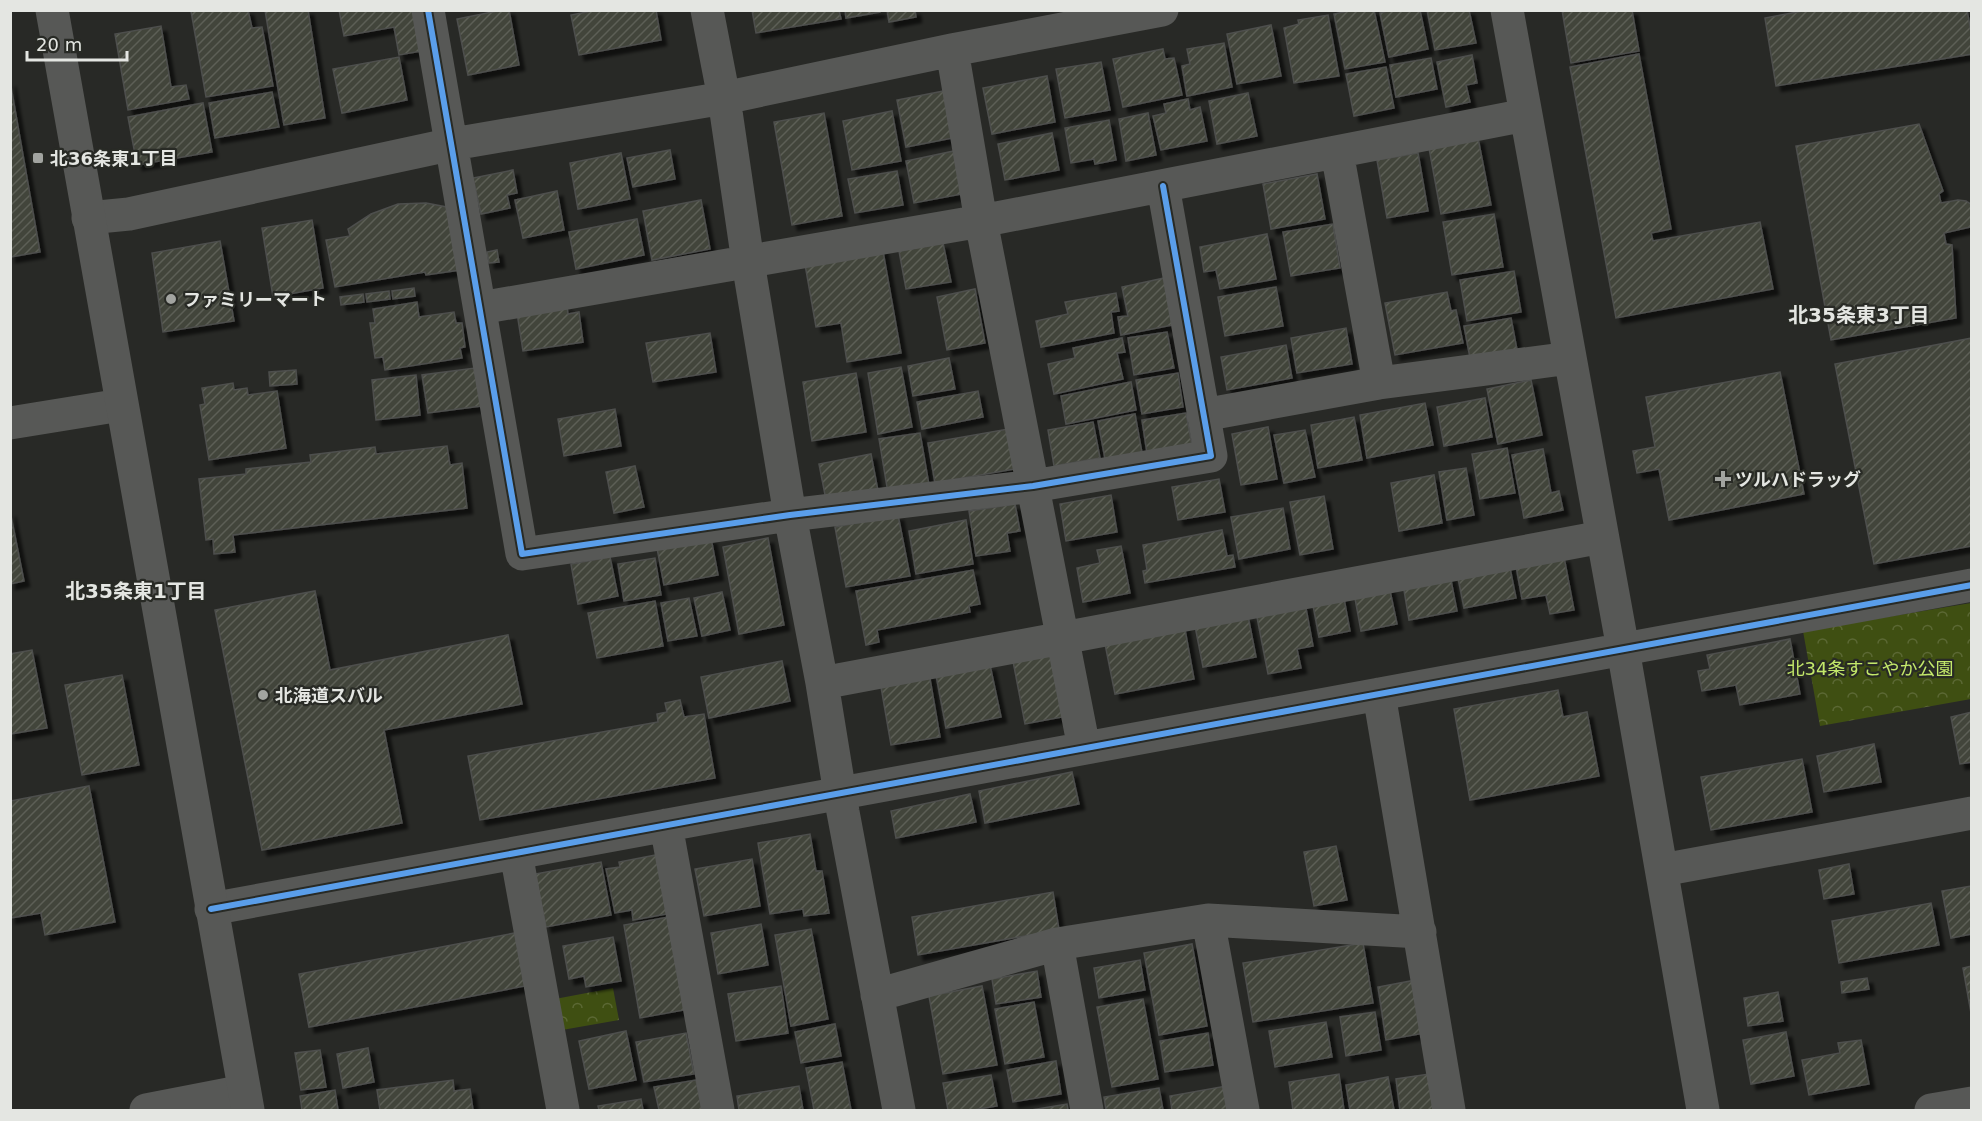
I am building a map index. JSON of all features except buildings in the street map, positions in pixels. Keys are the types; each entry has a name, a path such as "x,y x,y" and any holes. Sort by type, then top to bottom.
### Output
{"street":[{"path":"428,10 453,144 522,554 790,515 1033,486 1211,456 1163,186"},
{"path":"707,10 790,515 899,1110"},
{"path":"88,218 129,214 453,144 723,98 952,50 1162,10"},
{"path":"1507,10 1623,649 1703,1110"},
{"path":"53,11 246,1101 146,1110"},
{"path":"952,50 981,221 1084,748"},
{"path":"480,308 981,221 1526,114"},
{"path":"1337,152 1379,383"},
{"path":"1203,415 1379,383 1570,358"},
{"path":"10,423 121,405"},
{"path":"822,682 1602,537"},
{"path":"211,909 1971,585"},
{"path":"1379,694 1449,1110"},
{"path":"1662,870 1971,813"},
{"path":"666,825 718,1110"},
{"path":"516,853 563,1110"},
{"path":"877,995 1057,944 1208,920 1420,932"},
{"path":"1208,920 1243,1110"},
{"path":"1057,944 1087,1110"},
{"path":"1931,1110 1971,1103"}],"green space":[{"name":"北34条すこやか公園","path":"1971,603 1971,699 1820,726 1803,631"},
{"path":"613,988 619,1020 562,1030 555,999"}],"cycle path":[{"path":"428,10 522,554 790,515 1033,486 1211,456 1163,186"},
{"path":"211,909 1972,585"}],"place":[{"name":"北36条東1丁目","path":"38,158"},
{"name":"ファミリーマート","path":"171,299"},
{"name":"ツルハドラッグ","path":"1723,479"},
{"name":"北海道スバル","path":"263,695"}],"district":[{"name":"北35条東3丁目","path":"1859,315"},
{"name":"北35条東1丁目","path":"136,591"}]}
